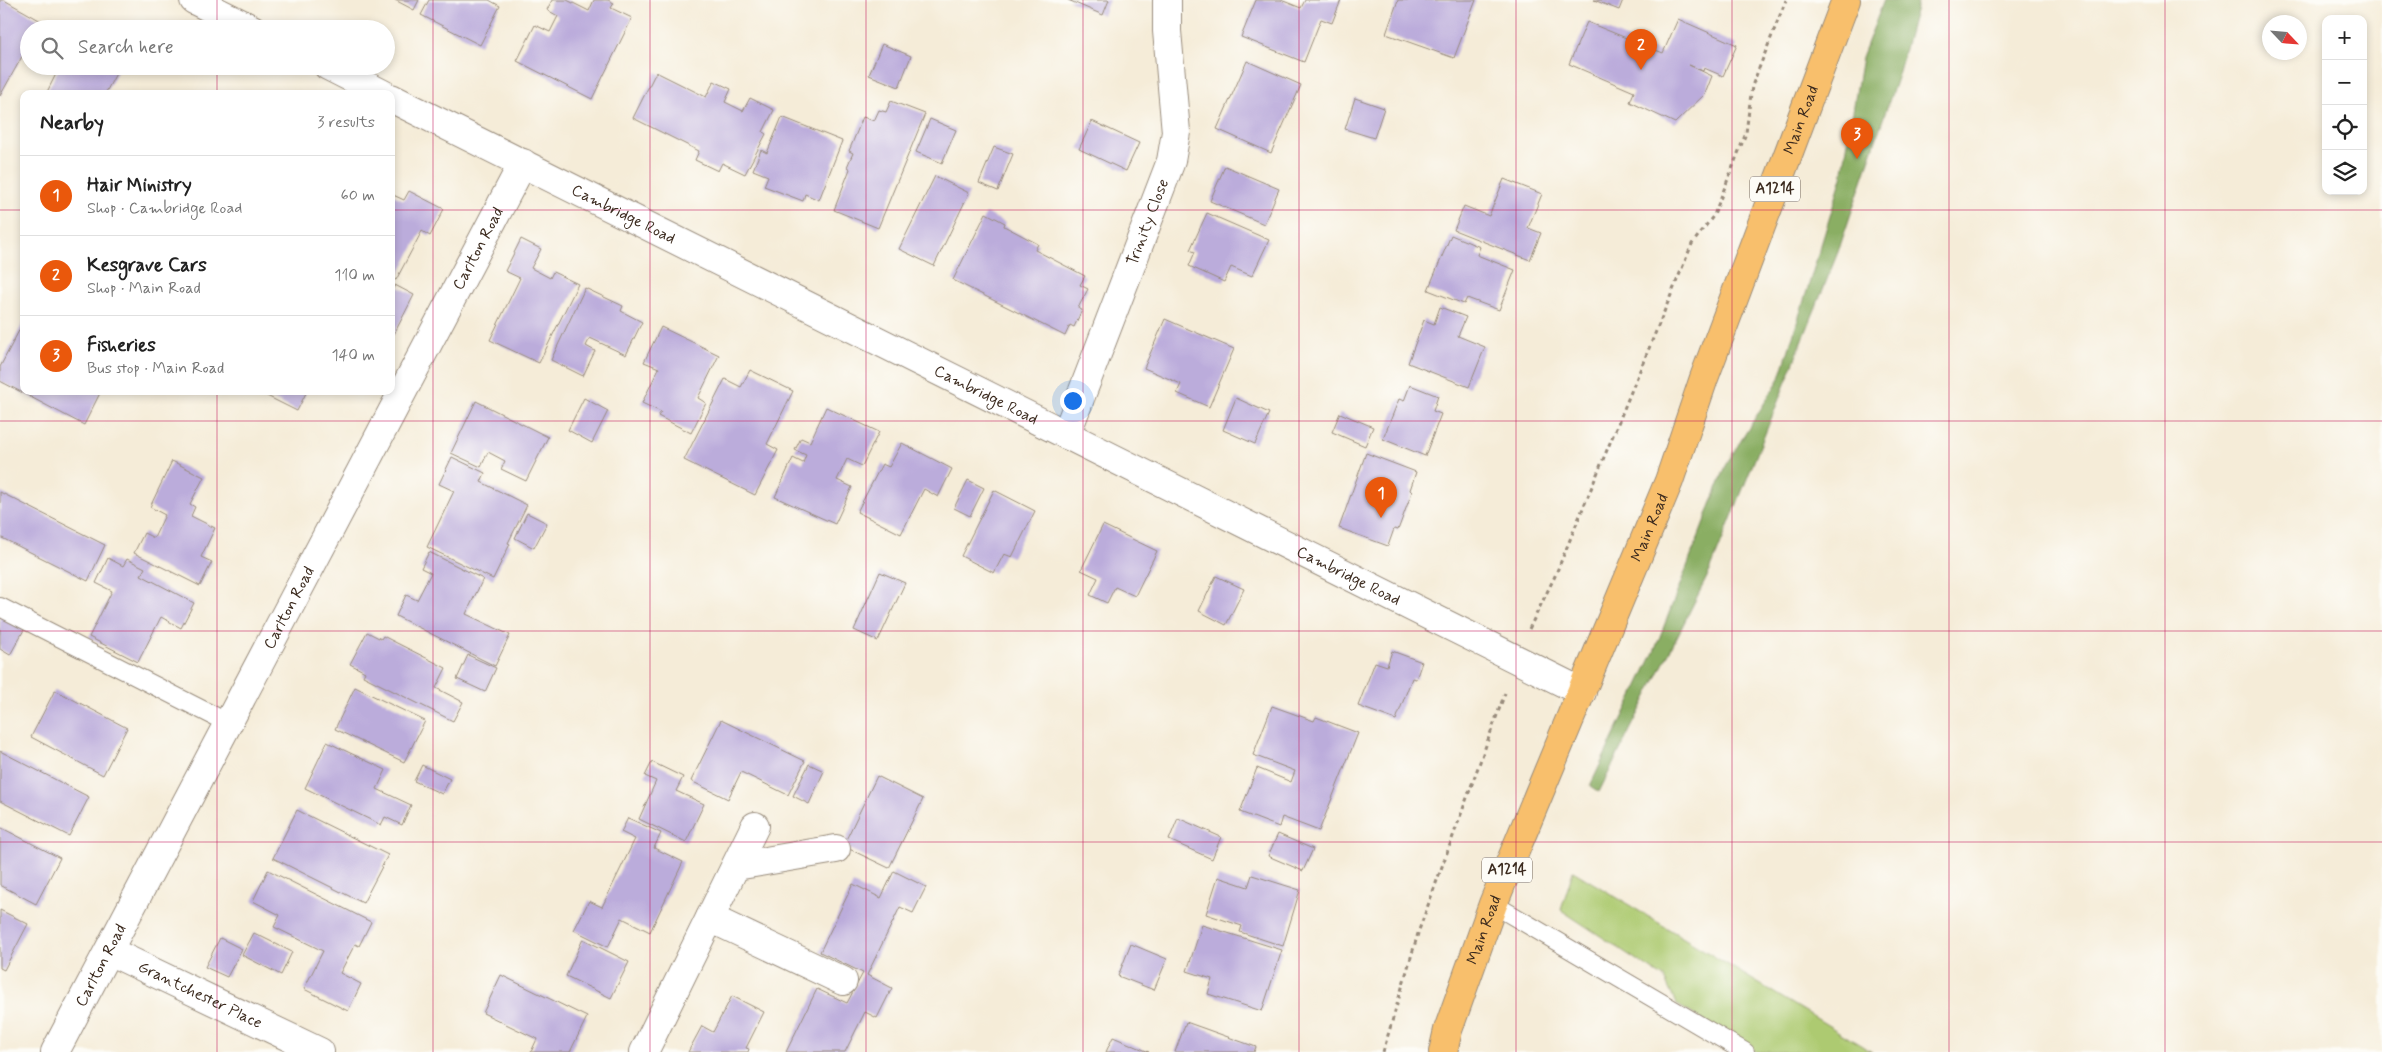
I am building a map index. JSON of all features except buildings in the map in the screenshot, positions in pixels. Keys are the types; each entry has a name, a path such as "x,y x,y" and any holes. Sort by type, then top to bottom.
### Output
{"main road":[{"name":"Main Road","path":"1443,1052 1448,1030 1493,904 1669,481 1708,368 1846,0"}],"street":[{"path":"194,0 234,20"},
{"name":"Trinity Close","path":"1066,435 1171,161 1176,132 1167,31 1167,0"},
{"path":"346,75 375,90"},
{"name":"Cambridge Road","path":"395,100 1582,692"},
{"name":"Carlton Road","path":"55,1052 523,163"},
{"path":"644,1052 755,826"},
{"path":"736,866 836,849"},
{"path":"710,918 843,981"},
{"name":"Grantchester Place","path":"109,951 320,1052"}],"lane":[{"path":"0,607 228,723"},
{"path":"1493,904 1745,1052"}],"path":[{"path":"1383,1052 1419,930 1517,659 1555,576 1692,244 1714,215 1746,133 1752,86 1786,0"}],"green space":[{"path":"1884,0 1918,0 1898,75 1838,252 1710,571 1599,792 1590,786 1654,652 1727,463 1780,378 1842,177 1862,57"},
{"path":"1573,871 1872,1052 1756,1052 1676,1004 1664,978 1561,910"}],"place":[{"name":"Kesgrave Cars","path":"1641,70"},
{"name":"Fisheries","path":"1857,159"},
{"name":"Hair Ministry","path":"1381,518"}]}
